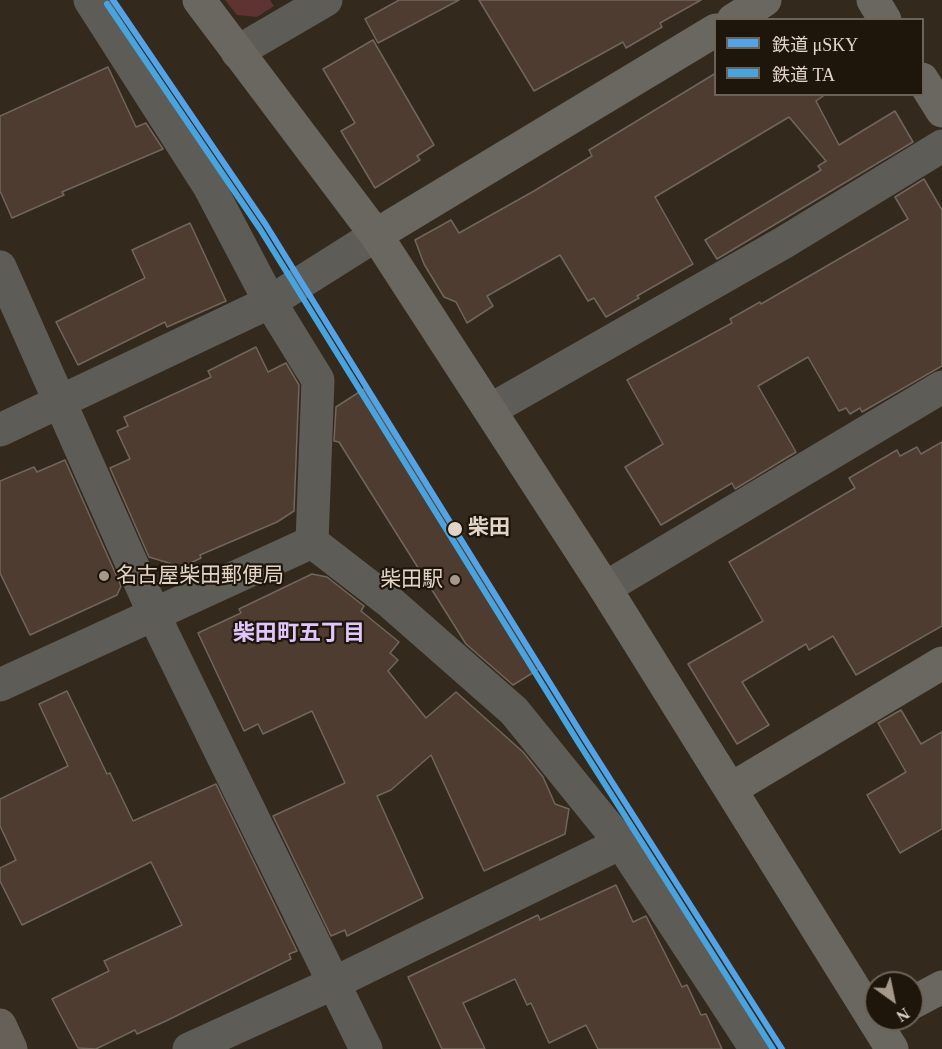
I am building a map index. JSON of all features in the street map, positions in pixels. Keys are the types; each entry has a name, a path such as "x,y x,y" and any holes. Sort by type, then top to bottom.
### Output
{"highway":[{"path":"0,1025 11,1049"}],"street":[{"path":"90,0 209,186 270,302 318,380 312,542"},
{"path":"199,0 376,235 605,588 864,998"},
{"path":"237,52 326,0"},
{"path":"736,18 765,0"},
{"path":"873,0 884,18"},
{"path":"0,430 270,302 376,235 714,31"},
{"path":"924,82 942,111"},
{"path":"490,411 783,243 942,146"},
{"path":"0,267 154,615 366,1049"},
{"path":"605,588 942,387"},
{"path":"0,686 312,542"},
{"path":"312,542 391,603 514,711 621,843 756,1049"},
{"path":"731,789 942,663"},
{"path":"189,1049 334,983 621,843"},
{"path":"924,997 942,987"}],"shaded area":[{"path":"225,0 270,0 274,6 257,17 237,15"}],"building":[{"path":"399,0 459,0 378,43 365,19"},
{"path":"479,0 701,0 660,23 662,27 626,48 623,42 534,91"},
{"path":"373,40 434,145 417,156 420,160 375,188 341,131 355,123 323,69"},
{"path":"108,67 136,127 146,123 163,149 62,192 64,195 12,218 0,191 0,116"},
{"path":"714,74 714,96 823,96 816,101 839,145 895,111 913,142 717,259 705,240 821,170 818,166 826,161 789,117 655,197 693,264 637,296 639,298 606,317 594,298 588,301 560,255 487,296 493,306 467,323 456,302 444,297 424,264 415,240 451,220 459,233 592,156 589,150"},
{"path":"924,179 942,210 942,366 862,412 860,408 850,414 846,408 839,411 808,357 758,386 796,452 735,489 732,483 661,525 625,467 663,444 627,380 732,323 730,319 760,302 761,304 908,219 895,197"},
{"path":"190,223 226,301 167,327 165,322 78,365 56,322 145,278 132,250"},
{"path":"256,347 268,372 286,363 299,385 294,511 277,522 200,555 201,558 182,567 149,557 110,468 130,459 117,431 128,426 124,417 211,377 208,371"},
{"name":"柴田駅","path":"364,389 539,669 513,685 466,644 339,442 334,441 336,407"},
{"path":"942,442 942,626 856,675 833,636 809,650 806,644 742,682 769,725 737,744 688,664 763,621 729,562 855,488 849,478 897,450 900,456 917,447 921,454"},
{"path":"65,460 121,586 117,595 30,635 0,573 0,481 34,467 37,472"},
{"path":"312,574 327,577 364,606 361,611 399,642 390,653 398,660 388,671 426,718 456,692 523,752 543,777 555,804 569,809 565,834 484,871 431,755 391,790 377,796 423,898 347,936 345,930 331,936 273,816 345,783 312,711 263,734 258,724 244,731 198,633 241,613 239,609"},
{"path":"67,691 107,774 110,773 133,821 216,784 297,951 289,954 291,959 166,1021 137,1034 135,1030 96,1049 78,1048 52,999 109,971 104,961 182,925 151,862 22,925 0,881 0,868 16,860 0,826 0,799 68,766 39,704"},
{"path":"901,710 921,744 942,732 942,829 900,853 867,795 906,772 878,723"},
{"path":"616,885 633,922 646,916 682,987 687,985 701,1015 706,1014 722,1049 598,1049 586,1025 549,1043 531,1003 527,1005 515,979 463,1003 485,1049 442,1049 408,977 538,915 540,920"}],"rail line":[{"name":"μSKY","path":"113,0 266,225 584,738 782,1049"},
{"name":"TA","path":"107,4 260,229 578,742 773,1049"}],"place":[{"name":"柴田","path":"455,529"},
{"name":"名古屋柴田郵便局","path":"104,576"},
{"name":"柴田駅","path":"455,580"}],"district":[{"name":"柴田町五丁目","path":"299,634"}]}
